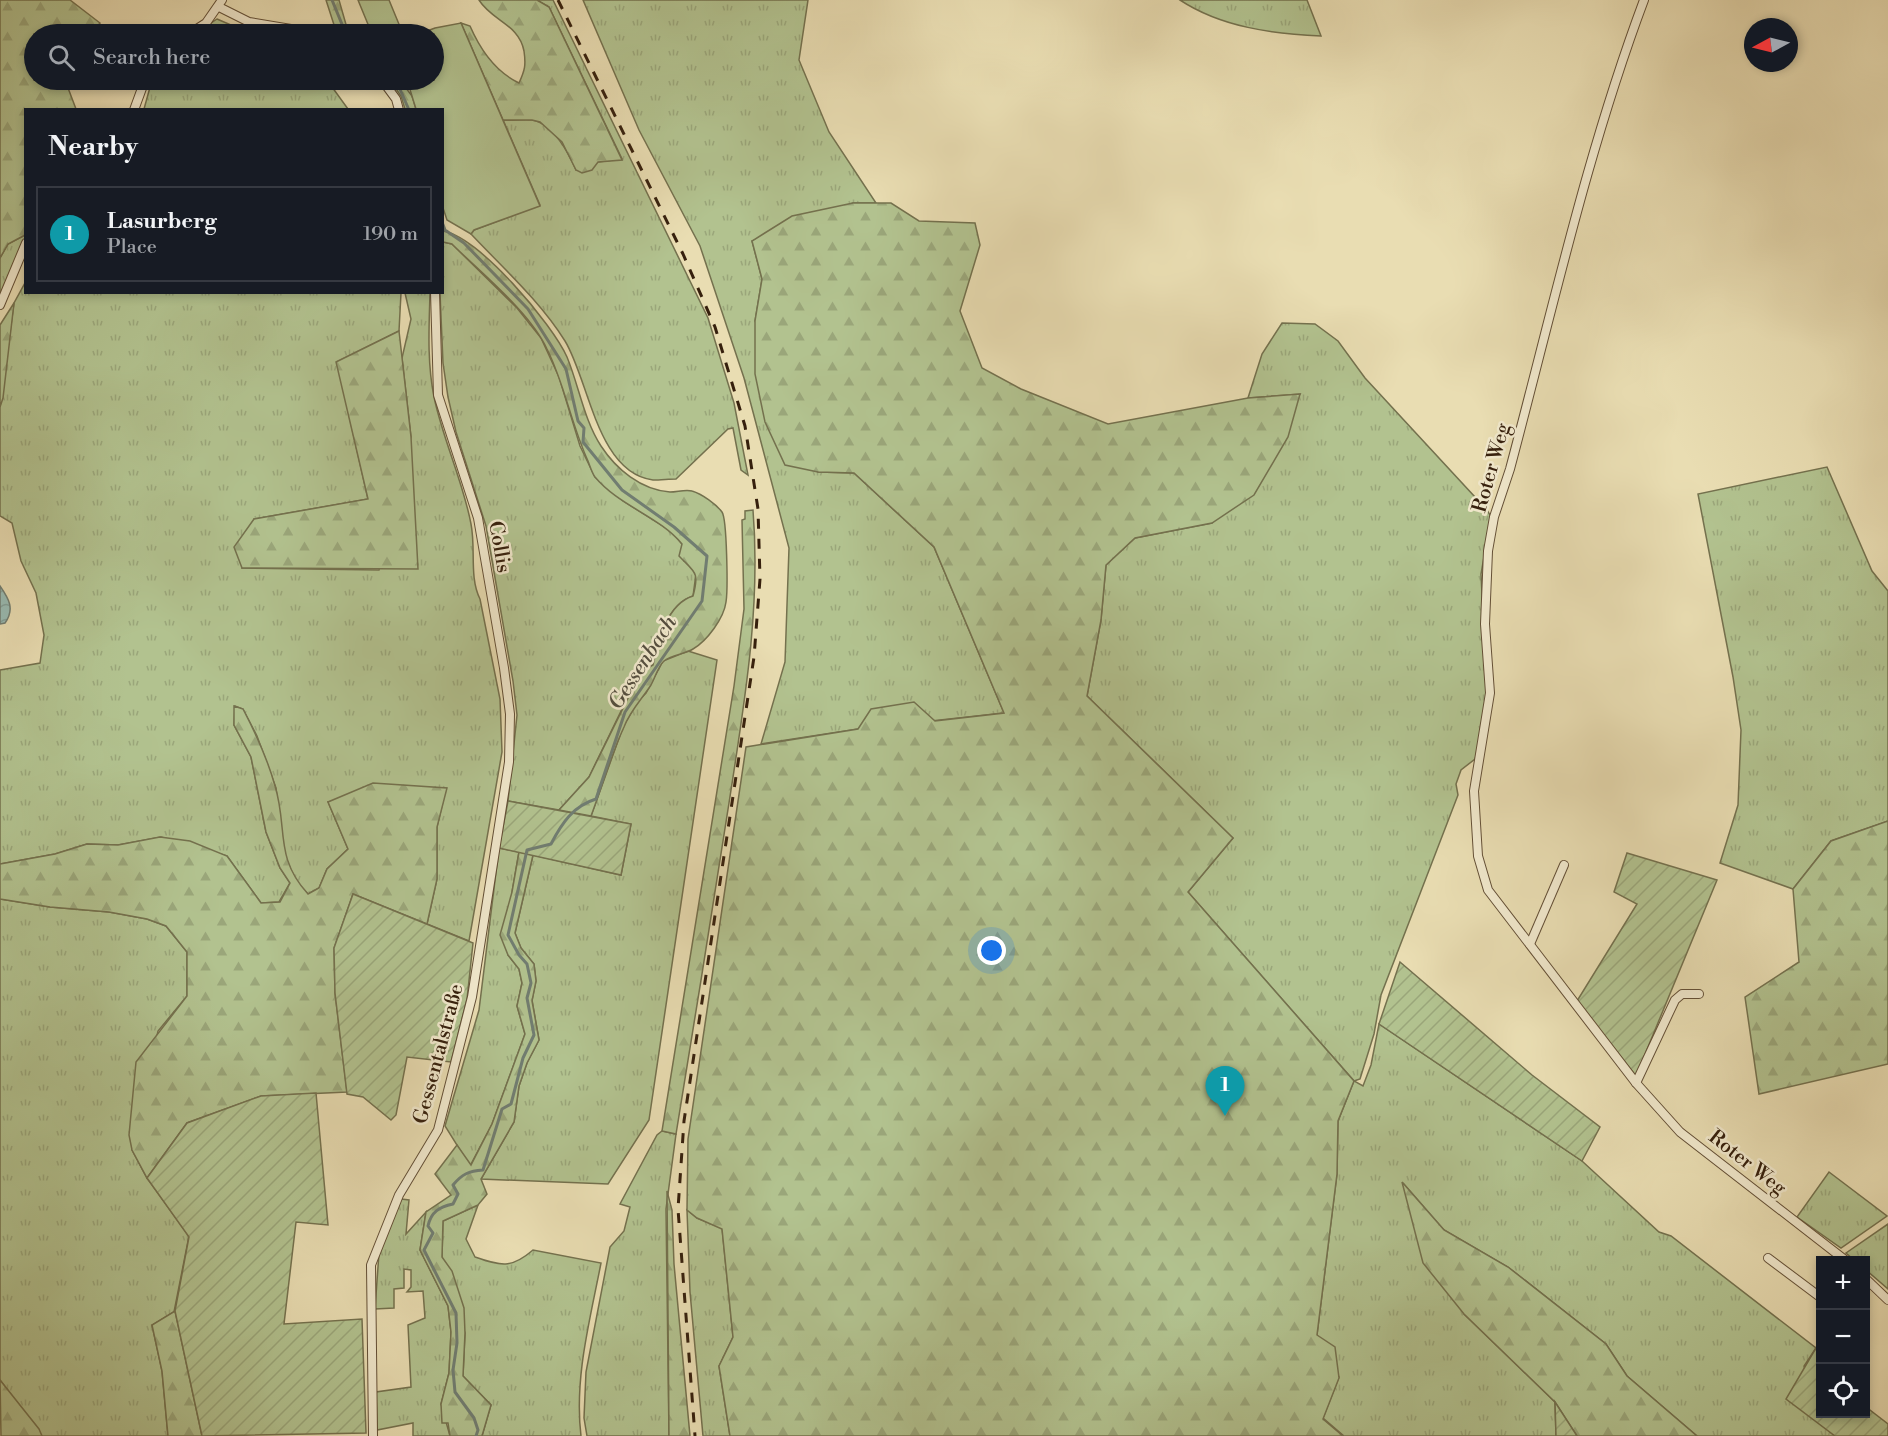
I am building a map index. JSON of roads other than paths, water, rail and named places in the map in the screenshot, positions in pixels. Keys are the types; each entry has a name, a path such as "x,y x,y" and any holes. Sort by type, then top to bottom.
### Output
{"street":[{"name":"Roter Weg","path":"1644,0 1619,67 1588,171 1510,469 1494,517 1488,551 1485,624 1490,693 1474,791 1478,856 1488,890 1636,1083 1680,1132 1840,1256"},
{"path":"204,24 221,4 249,22 261,24"},
{"path":"135,108 141,90"},
{"path":"389,90 396,99 398,108"},
{"path":"0,305 24,248"},
{"name":"Collis","path":"435,294 438,395 478,518 504,668 510,714 509,762 503,812"},
{"name":"Gessentalstraße","path":"373,1436 371,1265 399,1195 438,1130 472,997 503,812"},
{"path":"1530,944 1564,865"},
{"path":"1636,1083 1675,1000 1682,994 1700,993"},
{"path":"1768,1258 1816,1294"},
{"path":"1870,1285 1888,1300"}],"water":[{"path":"0,586 8,600 10,613 5,623 0,624"}],"waterway":[{"name":"Gessenbach","path":"332,0 342,24"},
{"name":"Gessenbach","path":"400,90 408,108"},
{"name":"Gessenbach","path":"444,227 464,243 528,309 566,369 578,421 584,428 583,442 622,490 674,527 707,556 702,601 625,712 596,799 581,806 569,816 551,844 527,850 508,935 527,964 531,983 527,998 534,1035 523,1058 511,1104 502,1109 483,1170 466,1174 456,1181 453,1185 458,1194 453,1204 436,1211 428,1226 433,1233 424,1250 456,1313 457,1343 453,1370 455,1392 474,1418 478,1430 476,1436"}],"railway":[{"path":"558,0 683,254 715,327 745,426 758,509 760,579 754,657 684,1121 678,1209 695,1436"}],"place":[{"name":"Lasurberg","path":"1225,1116"}]}
